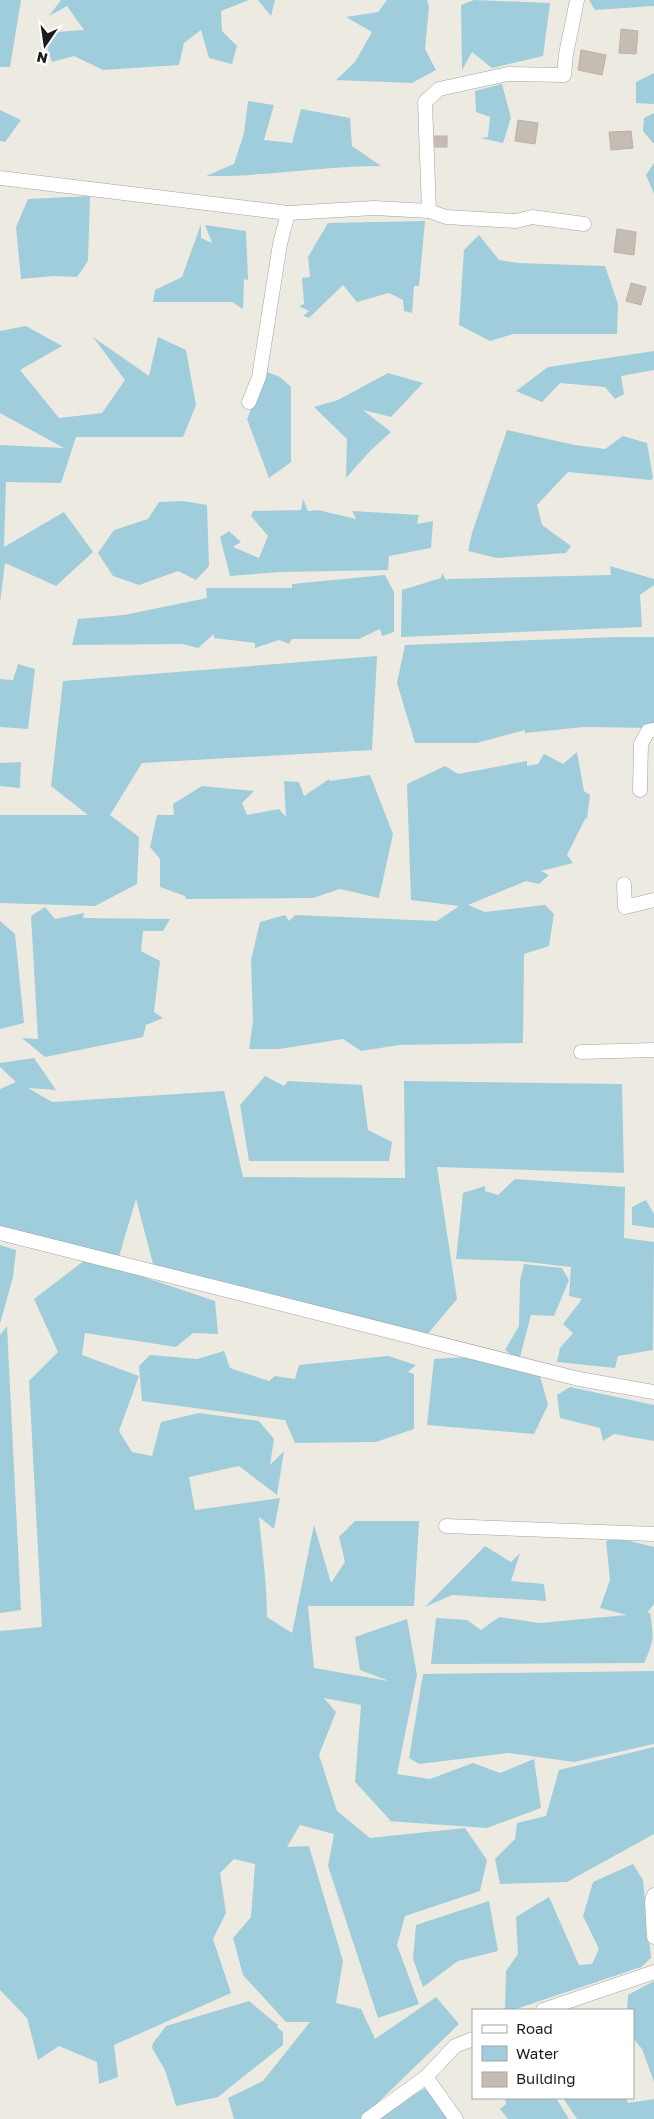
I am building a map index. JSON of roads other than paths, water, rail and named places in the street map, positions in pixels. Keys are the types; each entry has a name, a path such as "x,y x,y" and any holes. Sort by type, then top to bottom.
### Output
{"street":[{"path":"429,212 425,102 439,88 508,74 564,75 566,54 577,0"},
{"path":"0,178 288,212 374,208 429,212 446,217 516,220 532,217 584,224"},
{"path":"249,402 259,377 280,244 288,212"},
{"path":"640,790 641,744 648,730 654,730"},
{"path":"624,884 625,906 654,900"},
{"path":"581,1052 654,1050"},
{"path":"0,1233 578,1379 654,1392"},
{"path":"446,1526 654,1534"},
{"path":"654,1895 652,1902 654,1937"},
{"path":"546,2009 654,1972"},
{"path":"368,2119 426,2077 455,2046 472,2039"},
{"path":"426,2077 456,2119"}],"water":[{"path":"0,0 21,0 10,67 0,67"},
{"path":"61,0 249,0 221,11 222,31 237,46 232,64 209,58 201,30 184,43 179,65 103,70 74,56 52,62 42,33 84,30 67,6 49,16"},
{"path":"258,0 275,0 271,16"},
{"path":"387,0 427,0 429,6 425,49 436,70 412,83 336,80 355,62 372,32 346,17 378,12"},
{"path":"474,0 550,3 543,56 492,68 472,52 462,70 461,5"},
{"path":"589,0 654,0 654,6 595,10"},
{"path":"654,73 654,104 636,103 636,82"},
{"path":"502,84 511,118 503,143 480,138 488,137 490,117 476,112 475,91"},
{"path":"248,101 274,105 264,140 292,143 301,109 350,118 352,146 381,166 359,166 250,175 206,176 234,164 244,133"},
{"path":"0,110 21,120 5,142 0,141"},
{"path":"654,113 654,144 643,131 644,118"},
{"path":"654,163 654,194 646,175"},
{"path":"90,196 88,261 77,277 54,276 21,279 16,227 28,199"},
{"path":"425,221 419,286 414,286 412,313 404,311 403,300 389,293 357,302 343,285 309,318 303,316 309,311 299,306 304,304 302,278 310,277 308,257 328,223"},
{"path":"201,224 201,238 212,243 205,225 246,231 248,280 244,279 243,309 232,302 153,302 155,290 182,277"},
{"path":"479,235 499,260 518,263 605,266 618,304 617,334 513,334 490,341 459,325 464,250"},
{"path":"26,326 62,346 20,370 59,418 102,413 125,380 93,337 149,376 158,337 186,350 196,405 183,437 76,437 61,483 6,482 4,547 64,512 93,552 56,586 5,563 0,603 0,445 64,448 0,413 0,331"},
{"path":"654,351 654,370 621,376 624,394 615,399 605,387 560,383 542,402 516,391 548,367"},
{"path":"267,372 280,377 291,387 291,462 269,478 247,419"},
{"path":"388,373 423,383 391,417 363,410 391,432 370,451 346,478 347,439 314,407 338,400"},
{"path":"507,430 575,445 605,449 623,436 647,443 653,478 651,480 568,472 537,505 542,525 571,546 566,553 497,558 468,551 472,533"},
{"path":"303,499 308,511 318,510 356,519 352,511 419,515 417,524 433,521 431,548 389,556 388,570 281,572 230,576 220,537 229,531 241,542 233,547 259,558 268,536 251,516 253,511 301,510"},
{"path":"183,501 207,505 209,566 196,580 178,571 139,585 113,576 98,553 114,530 148,519 159,502"},
{"path":"610,566 654,579 654,585 640,595 642,627 401,637 402,590 441,578 442,573 446,580 611,575"},
{"path":"385,575 394,592 394,632 382,636 380,629 359,639 292,639 289,644 279,640 255,648 255,643 214,638 214,634 198,648 182,644 72,645 78,619 124,615 207,598 206,588 292,588 292,584"},
{"path":"654,637 654,728 584,727 525,733 525,730 477,743 415,743 397,683 405,645"},
{"path":"377,656 372,750 142,763 110,815 139,837 137,884 95,906 0,903 0,815 88,815 51,786 63,681"},
{"path":"18,664 35,669 28,729 0,727 0,679 13,680"},
{"path":"577,752 584,791 590,795 587,818 567,855 573,863 541,871 549,875 539,884 526,881 468,905 485,912 545,905 554,914 549,946 524,954 523,1043 399,1045 361,1051 343,1039 279,1049 249,1049 253,1021 251,960 260,922 285,915 289,921 295,915 437,921 459,906 411,900 407,784 445,766 458,774 527,761 527,766 538,764 544,754 563,764"},
{"path":"21,762 20,788 0,786 0,763"},
{"path":"370,775 393,834 379,898 340,889 313,898 186,899 185,896 160,887 160,859 150,847 157,815 174,815 173,804 202,786 254,791 242,803 247,815 279,809 286,817 284,781 299,782 304,796 329,779 330,781"},
{"path":"45,907 55,919 84,913 83,918 170,919 163,931 143,931 141,951 160,961 154,1012 163,1018 146,1025 143,1037 45,1057 22,1038 38,1039 31,916"},
{"path":"0,921 15,934 24,1023 0,1029"},
{"path":"34,1058 56,1090 28,1088 52,1102 224,1091 243,1177 405,1178 404,1081 622,1084 624,1173 437,1167 457,1299 426,1336 184,1277 153,1264 136,1199 118,1260 0,1229 0,1089 16,1082 0,1067 0,1063"},
{"path":"265,1076 284,1086 288,1081 362,1085 368,1130 392,1142 389,1161 249,1161 240,1105"},
{"path":"515,1179 625,1187 624,1238 654,1242 653,1350 618,1356 615,1368 557,1362 560,1348 573,1333 563,1324 582,1299 569,1296 571,1267 518,1261 456,1259 463,1193 485,1186 485,1191 498,1195"},
{"path":"646,1200 654,1214 654,1228 632,1225 632,1207"},
{"path":"0,1245 16,1250 13,1277 0,1324"},
{"path":"85,1260 111,1266 215,1301 218,1334 193,1333 176,1347 85,1333 82,1355 139,1376 119,1431 132,1452 152,1456 161,1422 199,1413 259,1421 274,1439 270,1465 284,1451 277,1495 239,1466 189,1477 195,1510 280,1498 274,1529 259,1517 267,1617 292,1633 314,1525 331,1583 345,1562 339,1537 355,1521 419,1521 414,1606 308,1606 314,1668 389,1681 360,1670 355,1637 407,1619 417,1675 397,1774 430,1779 473,1763 500,1773 534,1759 541,1808 487,1828 373,1820 391,1821 355,1782 361,1705 324,1698 336,1712 319,1755 337,1811 370,1838 465,1828 487,1860 480,1891 405,1916 397,1945 419,2004 378,2018 328,1866 334,1834 300,1825 287,1847 309,1846 343,1961 336,2003 361,2009 375,2039 436,1997 459,2024 361,2119 234,2119 228,2098 263,2081 310,2022 286,2022 243,1975 233,1938 251,1917 255,1864 234,1859 220,1873 226,1913 213,1939 231,1993 114,2045 118,2077 99,2084 97,2062 59,2046 38,2060 27,2018 0,1990 0,1631 42,1627 29,1381 58,1352 34,1299"},
{"path":"524,1264 562,1268 569,1280 554,1316 531,1315 520,1357 515,1358 505,1350 519,1326 520,1280"},
{"path":"7,1326 21,1610 0,1613 0,1335"},
{"path":"224,1351 230,1368 269,1381 275,1376 295,1379 299,1365 388,1356 416,1365 408,1372 414,1374 414,1429 376,1442 295,1443 285,1420 142,1401 139,1366 150,1355 197,1359"},
{"path":"467,1357 540,1376 548,1405 534,1434 427,1425 434,1359"},
{"path":"570,1387 654,1405 654,1441 614,1434 603,1441 600,1428 560,1418 557,1395"},
{"path":"618,1538 654,1547 654,1604 647,1613 650,1613 652,1639 650,1650 644,1663 431,1664 436,1618 467,1620 481,1630 499,1617 539,1623 627,1615 600,1608 610,1580 606,1541"},
{"path":"485,1546 511,1562 520,1553 511,1581 544,1584 546,1601 452,1595 425,1607"},
{"path":"654,1671 654,1744 574,1762 509,1753 419,1764 409,1758 423,1674"},
{"path":"654,1747 654,1834 567,1882 500,1884 495,1859 515,1839 517,1823 546,1816 559,1770"},
{"path":"633,1864 643,1880 651,1958 641,1967 516,2009 505,2009 506,1971 518,1954 516,1917 549,1897 579,1965 592,1964 599,1949 583,1916 593,1882"},
{"path":"489,1901 498,1951 458,1961 423,1987 413,1959 416,1925"},
{"path":"654,1981 654,2082 642,2049 634,2039 634,2009 627,2009 628,1995"},
{"path":"249,2001 278,2025 277,2027 283,2032 283,2045 218,2097 176,2106 165,2070 152,2048 153,2043 166,2026"},
{"path":"429,2086 448,2119 375,2119 379,2115"},
{"path":"505,2099 557,2099 569,2119 508,2119 500,2109 506,2104"},
{"path":"564,2099 626,2099 628,2103 654,2099 654,2119 577,2119"}]}
